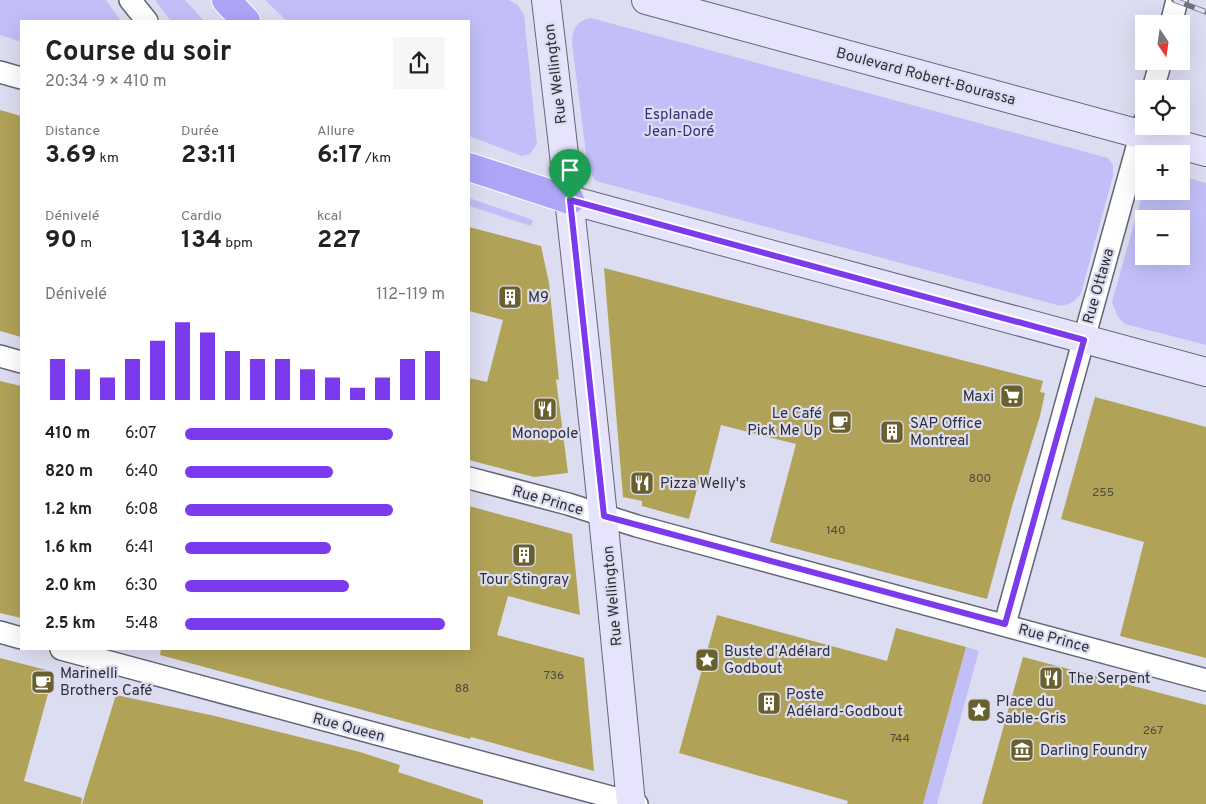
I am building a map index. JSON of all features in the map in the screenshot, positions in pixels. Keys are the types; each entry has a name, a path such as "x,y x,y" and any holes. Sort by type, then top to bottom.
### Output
{"highway":[{"path":"226,0 245,20"},
{"path":"470,167 570,200"}],"main road":[{"name":"Rue Wellington","path":"546,0 570,200 633,803"},
{"name":"Boulevard Robert-Bourassa","path":"646,0 1135,126"},
{"name":"Boulevard Robert-Bourassa","path":"1161,135 1206,152"},
{"path":"570,200 1206,372"}],"street":[{"path":"130,0 147,20"},
{"path":"1173,15 1177,0"},
{"path":"0,72 20,78"},
{"name":"Rue Ottawa","path":"1005,624 1140,135"},
{"path":"0,356 20,362"},
{"name":"Rue Prince","path":"470,478 1206,680"},
{"path":"0,632 20,638"},
{"name":"Rue Queen","path":"65,650 633,803"}],"green space":[{"path":"0,0 106,0 120,20 20,20 20,42 0,35"},
{"path":"155,0 185,0 203,20 170,20"},
{"path":"265,0 509,0 518,5 524,15 537,144 530,154 522,156 470,136 470,20 286,20"},
{"name":"Esplanade Jean-Doré","path":"591,18 1108,158 1113,165 1113,176 1081,293 1071,303 1057,305 596,181 588,169 572,43 576,26 582,21"},
{"path":"1190,179 1206,183 1206,345 1125,324 1118,317 1112,302 1135,220 1135,265 1190,265 1190,210 1138,210 1141,200 1190,200"},
{"path":"470,198 533,220 531,226 470,206"},
{"path":"966,647 979,651 937,804 923,804"}],"building":[{"path":"0,110 20,116 20,337 0,331"},
{"path":"470,227 541,246 549,283 559,380 556,379 568,473 534,477 470,460 470,378 487,382 503,320 470,311"},
{"name":"SAP Office Montreal","path":"604,268 1043,381 1040,392 1045,393 1040,416 1013,503 987,599 770,542 796,444 721,425 707,480 700,478 689,519 642,506 642,501 623,497"},
{"path":"0,381 20,386 20,618 0,613"},
{"path":"1095,397 1206,427 1206,658 1120,636 1144,542 1061,519"},
{"path":"470,506 572,534 580,615 508,596 497,635 584,658 594,771 471,737 470,739 160,655 161,650 470,650"},
{"path":"717,615 887,661 896,628 966,647 923,804 847,804 848,801 679,753"},
{"path":"1023,657 1206,705 1206,804 982,804"},
{"path":"0,658 54,672 24,781 82,798 81,804 0,804"},
{"path":"116,695 215,716 360,752 400,765 398,772 483,800 483,804 82,804"}],"railway":[{"path":"1174,0 1206,12"}],"place":[{"name":"M9","path":"510,297"},
{"name":"Maxi","path":"1012,396"},
{"name":"Monopole","path":"545,409"},
{"name":"Le Café Pick Me Up","path":"840,422"},
{"name":"SAP Office Montreal","path":"892,432"},
{"name":"Pizza Welly's","path":"642,483"},
{"name":"Tour Stingray","path":"524,555"},
{"name":"Buste d'Adélard Godbout","path":"707,660"},
{"name":"The Serpent","path":"1051,678"},
{"name":"Marinelli Brothers Café","path":"43,682"},
{"name":"Poste Adélard-Godbout","path":"769,703"},
{"name":"Place du Sable-Gris","path":"979,710"},
{"name":"Darling Foundry","path":"1022,750"}],"route":[{"path":"570,200 600,210 1084,340 1005,624 687,540 604,516 570,200"}]}
